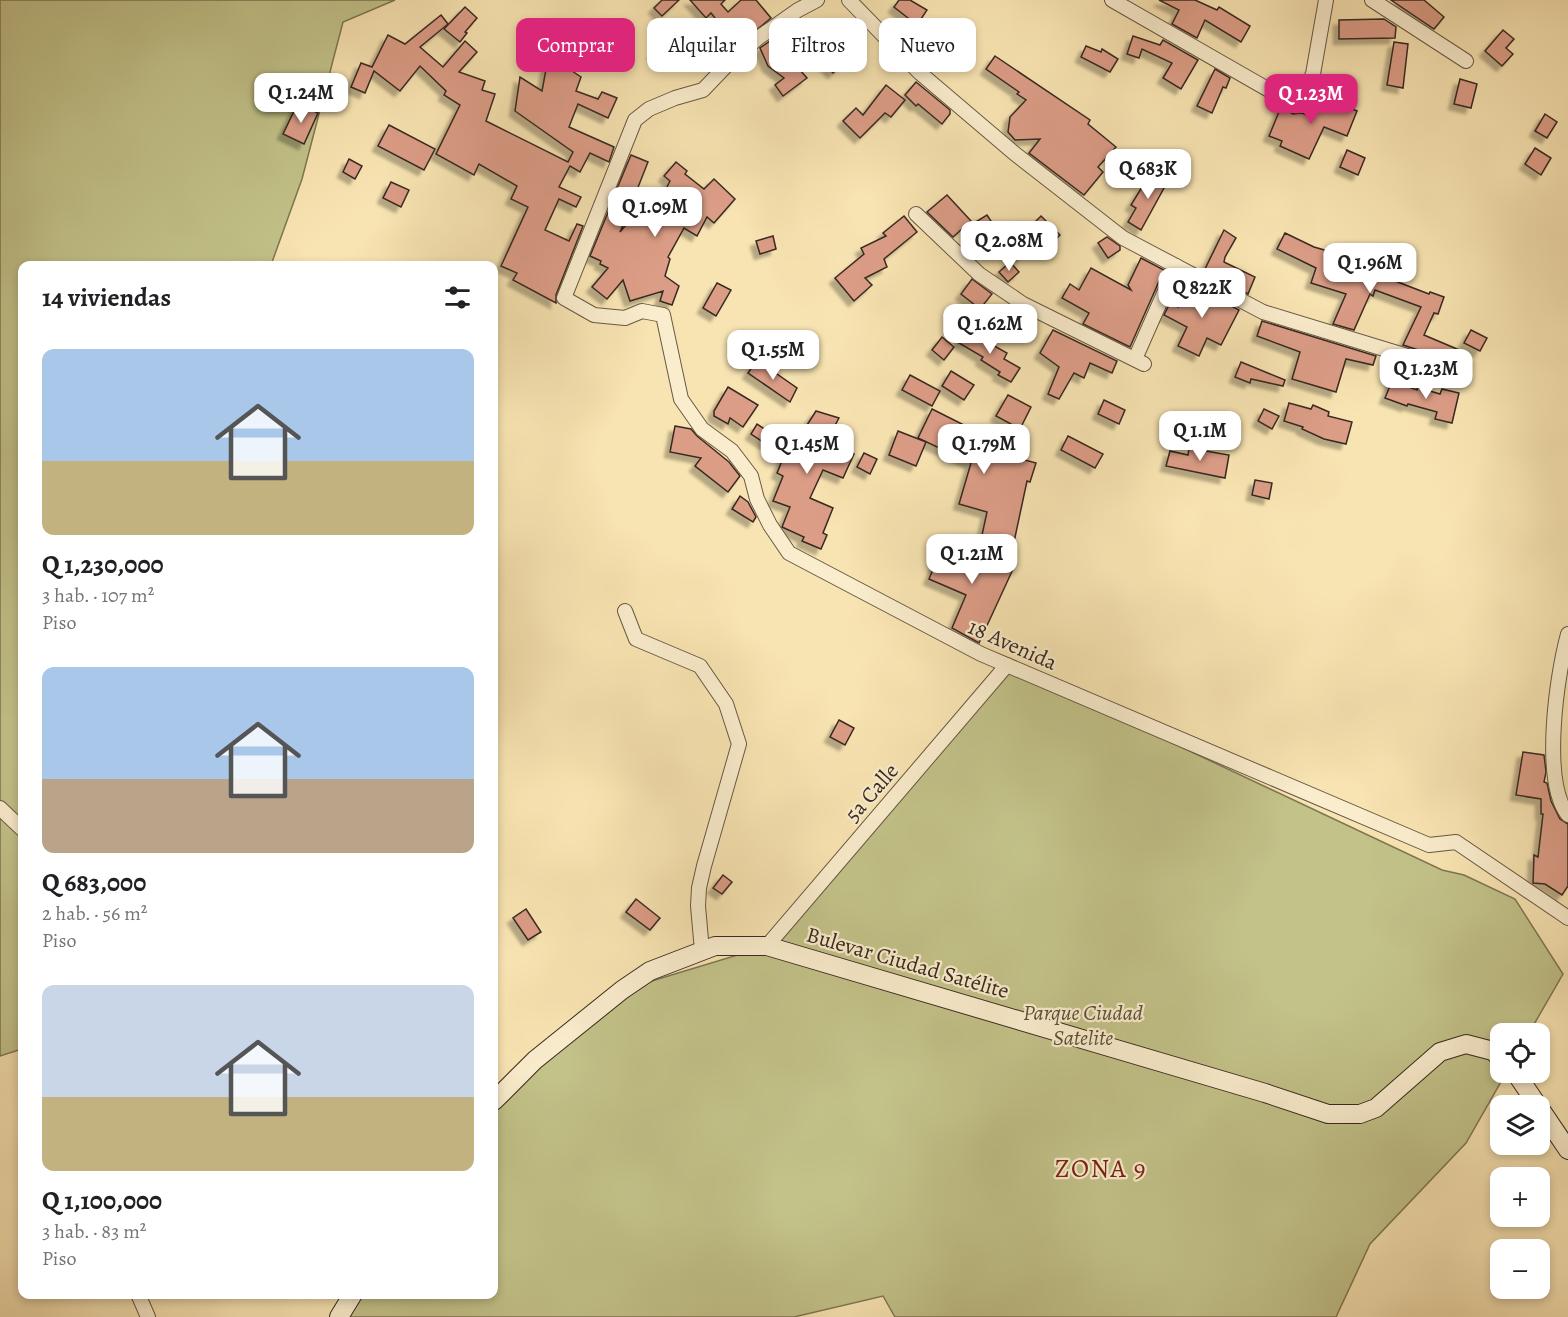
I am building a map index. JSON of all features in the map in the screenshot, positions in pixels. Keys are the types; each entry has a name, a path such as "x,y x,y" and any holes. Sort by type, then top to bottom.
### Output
{"street":[{"name":"18 Avenida","path":"817,0 798,10 758,38 726,66 704,90 675,98 634,120 564,298 594,315 625,318 642,311 663,315 681,399 702,429 732,451 751,476 757,499 770,525 789,553 981,654 1429,845 1456,842 1568,918"},
{"path":"849,0 920,73 1014,153 1123,238 1263,312 1443,367"},
{"path":"1112,0 1297,106 1313,74 1326,0"},
{"path":"1380,2 1466,62"},
{"path":"916,214 979,274 1023,304 1139,362 1176,266"},
{"path":"625,611 636,639 700,666 726,704 739,744 699,888 698,906 702,951"},
{"path":"1568,634 1560,662 1552,749 1558,792 1568,815"},
{"name":"5a Calle","path":"767,946 1007,665"},
{"path":"0,808 18,825"},
{"name":"Bulevar Ciudad Satélite","path":"498,1097 535,1060 622,990 650,972 715,946 767,946 1265,1093 1328,1114 1360,1114 1376,1108 1440,1052 1466,1044 1490,1050"},
{"path":"1550,1124 1568,1150"},
{"path":"140,1299 148,1317"},
{"path":"339,1317 350,1299"}],"green space":[{"path":"0,0 395,0 343,22 302,179 272,261 18,261 18,1050 0,1056"},
{"name":"Parque Ciudad Satelite","path":"1007,665 1442,870 1464,875 1515,899 1563,974 1535,1023 1490,1023 1490,1083 1500,1083 1493,1095 1490,1095 1490,1101 1466,1143 1370,1244 1336,1317 895,1317 883,1296 794,1317 341,1317 353,1299 498,1299 498,1099 622,990 767,946"}],"building":[{"path":"662,0 679,0 662,16 654,8"},
{"path":"690,0 725,0 721,4 728,12 741,0 756,0 771,18 757,29 757,18 715,18 711,13 706,18"},
{"path":"899,0 910,0 927,10 922,18 908,18 894,7"},
{"path":"1159,0 1195,0 1217,10 1219,7 1250,26 1241,42 1205,20 1197,38 1172,24 1179,10"},
{"path":"1391,0 1424,0 1444,17 1434,29"},
{"path":"465,7 477,18 460,42 444,29"},
{"path":"441,15 448,24 420,47 443,67 465,41 477,52 459,72 485,81 482,90 495,94 486,121 568,162 573,152 515,111 520,77 542,91 546,72 574,72 581,77 576,91 598,99 602,92 617,98 608,118 578,104 569,127 614,147 609,162 590,153 580,172 570,166 559,187 581,197 576,207 559,199 545,230 569,241 577,224 583,226 556,295 556,303 513,280 517,273 501,266 528,207 511,199 517,186 479,164 474,175 436,154 460,105 444,95 446,91 420,66 400,91 374,71 365,93 351,87 361,63 372,67 388,35 405,44"},
{"path":"1384,19 1396,27 1395,38 1339,39 1339,20"},
{"path":"1503,30 1514,39 1506,48 1513,54 1502,66 1485,51"},
{"path":"1133,36 1160,45 1163,40 1198,60 1181,89 1163,78 1172,63 1142,49 1139,58 1127,54"},
{"path":"769,42 769,67 768,66 760,48"},
{"path":"1394,42 1408,44 1403,88 1387,85"},
{"path":"1086,46 1101,52 1102,49 1118,59 1110,72 1081,57"},
{"path":"995,56 1090,120 1088,124 1116,147 1098,167 1103,172 1084,195 1029,153 1040,139 1015,140 1008,132 1010,117 1026,100 1017,94 1019,92 986,69"},
{"path":"1215,69 1230,78 1226,88 1223,87 1212,113 1197,106"},
{"path":"776,72 802,72 807,78 783,96 775,85 784,78"},
{"path":"1460,79 1477,84 1471,108 1454,104"},
{"path":"916,82 950,110 950,114 942,124 918,104 916,106 905,95"},
{"path":"886,85 905,100 891,117 885,113 860,138 843,121 856,108 863,115"},
{"path":"1318,94 1357,111 1347,136 1324,127 1309,159 1280,146 1282,141 1269,136 1281,107 1293,114 1302,113 1309,116"},
{"path":"298,103 318,113 304,144 283,134"},
{"path":"1545,114 1557,122 1547,138 1535,131"},
{"path":"389,125 435,149 424,170 378,146"},
{"path":"1535,148 1551,158 1541,175 1525,164"},
{"path":"1347,150 1365,158 1358,175 1340,167"},
{"path":"631,155 648,162 633,200 616,191"},
{"path":"349,159 362,166 355,179 343,172"},
{"path":"676,162 687,171 685,174 704,189 714,179 735,199 714,223 707,217 697,236 684,228 668,257 670,259 665,276 679,286 672,305 660,301 663,291 630,301 623,280 607,299 592,287 608,268 600,264 601,261 590,256 609,210 626,218 620,232 630,220 642,225 649,211 657,215 669,193 665,191 670,181 664,176"},
{"path":"1157,170 1170,177 1141,230 1128,222 1136,208 1131,205 1142,187 1146,189"},
{"path":"391,182 409,190 401,207 383,198"},
{"path":"947,195 971,221 953,237 927,212"},
{"path":"987,215 1002,238 990,246 974,223"},
{"path":"904,216 917,232 884,259 887,267 865,278 872,285 854,301 835,278 864,254 861,248 886,236 883,233"},
{"path":"1041,216 1060,235 1048,247 1041,240 1020,257 1005,238 1018,227 1024,233"},
{"path":"1224,230 1236,238 1224,262 1255,277 1248,294 1204,271"},
{"path":"1285,233 1314,247 1342,255 1383,274 1382,276 1429,294 1430,292 1444,297 1438,314 1434,313 1424,335 1464,352 1456,369 1446,359 1403,345 1421,307 1375,290 1373,296 1370,294 1354,330 1333,324 1346,294 1311,283 1316,268 1277,249"},
{"path":"773,236 776,249 760,254 756,241"},
{"path":"1107,237 1120,246 1120,250 1108,258 1098,243"},
{"path":"1141,258 1164,270 1130,347 1083,324 1089,313 1062,298 1070,284 1079,290 1091,268 1131,290 1128,285"},
{"path":"1010,262 1019,272 1008,282 999,272"},
{"path":"972,279 992,294 980,309 961,294"},
{"path":"717,283 731,290 716,316 703,308"},
{"path":"1191,284 1239,310 1221,345 1207,338 1199,356 1178,346 1187,327 1164,315 1170,303 1178,307"},
{"path":"1262,321 1376,356 1373,365 1346,359 1336,392 1292,379 1300,352 1257,336"},
{"path":"966,330 1007,353 1004,359 1020,368 1011,382 998,375 1000,372 981,360 983,357 959,343"},
{"path":"1053,330 1117,361 1112,373 1090,363 1084,378 1074,373 1059,399 1048,394 1059,367 1040,353"},
{"path":"1471,330 1487,338 1480,351 1464,343"},
{"path":"942,337 954,347 944,360 932,350"},
{"path":"757,360 797,388 790,402 748,373"},
{"path":"1241,362 1285,380 1283,386 1251,379 1250,383 1235,377"},
{"path":"951,371 974,385 964,400 942,386"},
{"path":"910,375 940,391 932,406 902,390"},
{"path":"1392,381 1417,390 1417,387 1440,394 1442,389 1459,393 1452,423 1435,419 1437,412 1408,404 1407,406 1385,398"},
{"path":"728,387 758,405 743,427 730,418 728,424 714,416 714,411"},
{"path":"1008,395 1031,407 1020,429 996,416"},
{"path":"1104,400 1125,410 1119,424 1098,414"},
{"path":"1289,403 1311,409 1313,405 1329,412 1328,416 1352,422 1346,444 1324,439 1302,429 1303,427 1284,421"},
{"path":"932,409 984,435 978,447 1036,463 1030,482 1027,481 1014,542 982,535 987,512 959,504 971,463 918,438"},
{"path":"1264,409 1279,416 1272,429 1258,421"},
{"path":"816,411 839,418 826,442 854,454 843,478 823,470 810,498 833,508 823,533 827,535 821,549 802,541 804,537 782,527 790,507 773,501 783,476 777,473 784,456 751,434 757,424 789,445 797,430 802,433"},
{"path":"675,426 691,429 729,462 740,476 728,492 695,466 701,458 670,452"},
{"path":"898,431 926,442 916,466 889,455"},
{"path":"1068,436 1103,454 1095,468 1061,450"},
{"path":"1189,448 1229,455 1225,478 1166,466 1170,451 1188,455"},
{"path":"864,453 877,459 870,474 857,467"},
{"path":"1255,480 1272,483 1269,499 1252,495"},
{"path":"740,496 748,502 756,517 753,522 732,509"},
{"path":"946,538 1014,567 979,643 952,628 966,595 929,579"},
{"path":"839,720 854,728 845,745 830,737"},
{"path":"1523,752 1544,755 1546,772 1544,782 1547,783 1551,801 1560,819 1568,824 1568,886 1562,895 1545,884 1533,883 1534,855 1538,857 1543,814 1541,814 1541,799 1516,795"},
{"path":"723,875 732,882 722,894 713,888"},
{"path":"636,899 660,918 650,930 626,912"},
{"path":"526,909 541,932 528,940 513,918"}],"district":[{"name":"ZONA 9","path":"1101,1168"}]}
